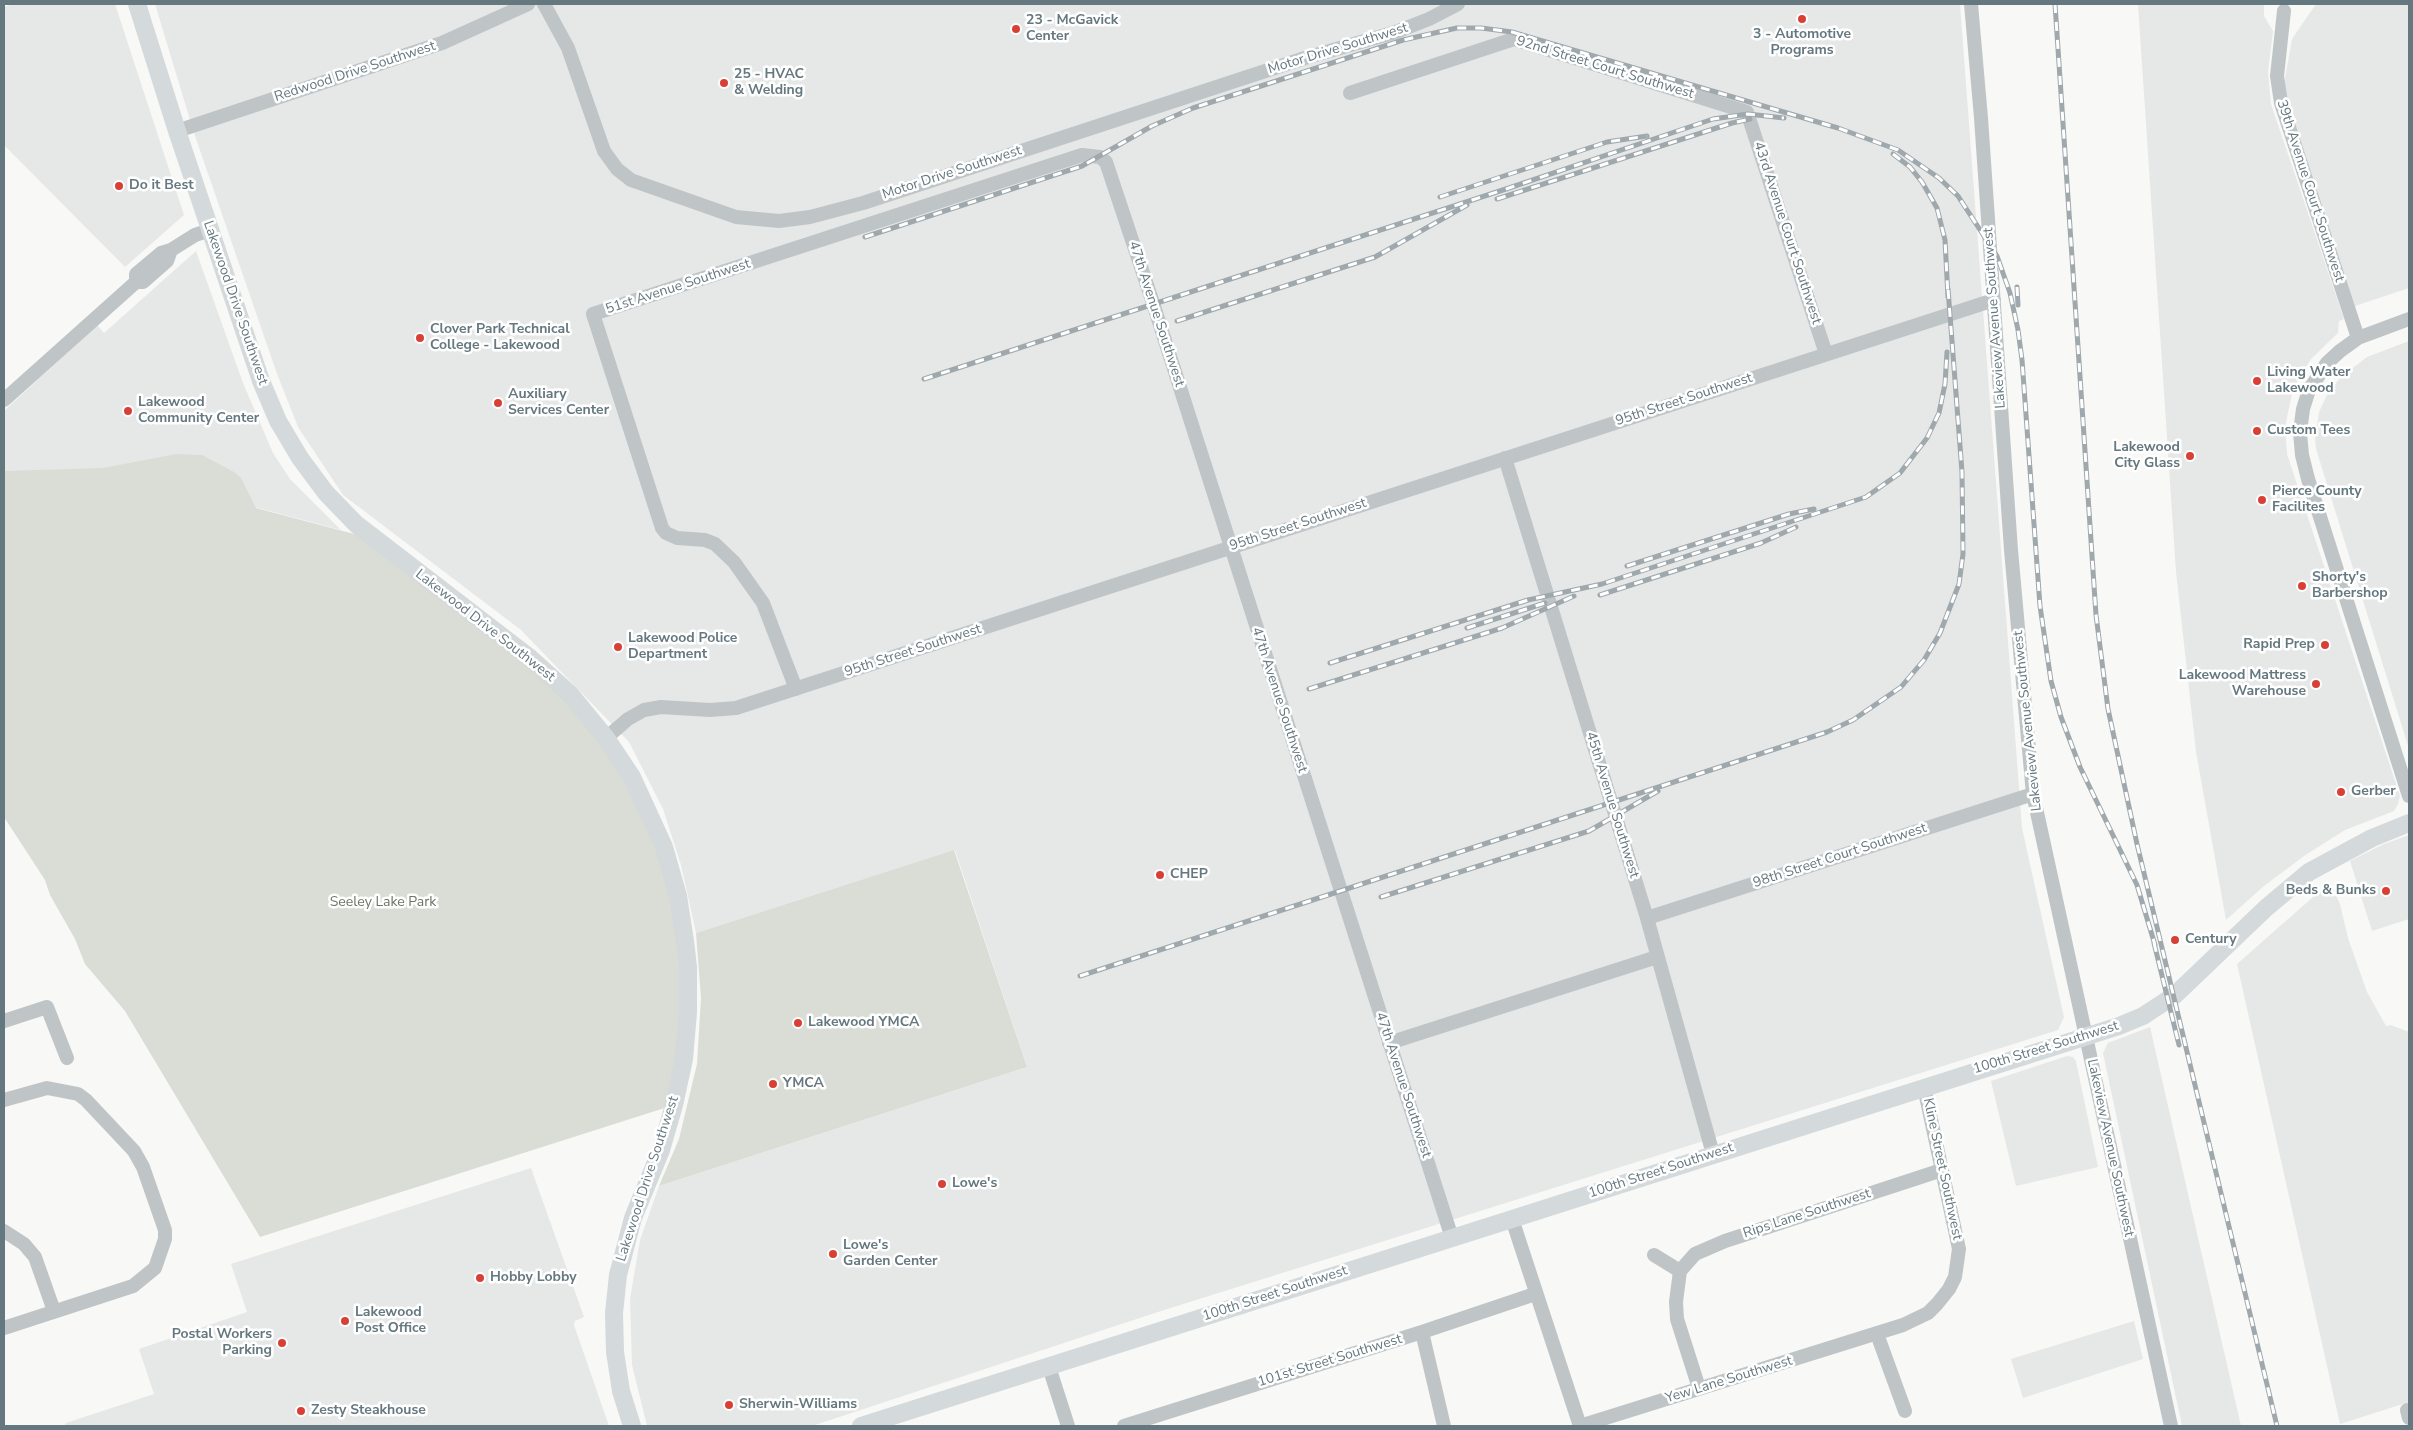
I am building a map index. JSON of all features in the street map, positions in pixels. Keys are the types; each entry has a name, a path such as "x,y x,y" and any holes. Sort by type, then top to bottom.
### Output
{"main road":[{"name":"Lakewood Drive Southwest","path":"137,4 177,131 269,401 288,440 312,476 341,509 373,539 550,675 570,694 606,738 638,790 664,847 678,896 688,967 688,1012 684,1059 674,1106 661,1150 627,1237 616,1294 614,1333 616,1362 621,1391 632,1426"},
{"name":"100th Street Southwest","path":"861,1426 1712,1154 2086,1037 2142,1016 2175,995 2266,908 2309,872 2372,838 2409,824"}],"street":[{"name":"Redwood Drive Southwest","path":"177,131 442,43 528,4"},
{"name":"Motor Drive Southwest","path":"544,4 568,48 604,151 617,169 631,180 736,217 779,221 810,217 863,203 1305,58 1396,32 1429,20 1458,4"},
{"name":"Lakeview Avenue Southwest","path":"1971,4 1994,300 2010,550 2033,794 2172,1426"},
{"name":"39th Avenue Court Southwest","path":"2284,11 2277,76 2281,104 2358,338"},
{"name":"92nd Street Court Southwest","path":"1350,93 1514,39 1747,112"},
{"name":"43rd Avenue Court Southwest","path":"1747,112 1826,354"},
{"name":"51st Avenue Southwest","path":"796,689 763,603 738,567 715,544 705,540 677,538 666,533 662,528 593,314 1082,155 1100,157 1106,162"},
{"name":"47th Avenue Southwest","path":"1106,162 1452,1238"},
{"path":"4,400 136,282 136,274 161,253 171,250 196,235 210,230"},
{"name":"95th Street Southwest","path":"606,738 628,719 652,708 736,708 1994,300"},
{"path":"2409,319 2358,338 2327,363 2309,390 2303,409 2300,432 2302,455 2409,796"},
{"name":"45th Avenue Southwest","path":"1505,458 1647,918 1712,1154"},
{"name":"98th Street Court Southwest","path":"1647,918 2033,794"},
{"path":"1389,1043 1657,957"},
{"path":"4,1021 47,1007 67,1058"},
{"name":"Kline Street Southwest","path":"1877,1334 1916,1320 1928,1313 1944,1297 1955,1276 1959,1249 1924,1087"},
{"path":"4,1100 48,1088 78,1094 86,1100 134,1151 143,1167 165,1230 166,1238 160,1259 155,1268 133,1286 4,1328"},
{"name":"Rips Lane Southwest","path":"1680,1270 1701,1250 1942,1170"},
{"path":"1512,1219 1535,1294 1580,1426"},
{"path":"4,1231 24,1244 35,1257 54,1311"},
{"path":"1654,1256 1680,1270 1676,1302 1677,1319 1699,1388"},
{"name":"101st Street Southwest","path":"1124,1426 1422,1332 1535,1294"},
{"path":"1422,1332 1444,1426"},
{"path":"1877,1334 1905,1411"},
{"name":"Yew Lane Southwest","path":"1580,1426 1877,1334"},
{"path":"1049,1367 1068,1426"}],"shaded area":[{"path":"13,4 115,4 184,215 125,267 4,145 4,7"},
{"path":"155,4 1960,4 2022,828 2064,1017 2058,1030 1161,1311 812,1426 647,1426 632,1365 630,1299 640,1240 659,1186 1027,1067 955,850 696,933 681,865 663,809 629,742 521,630 343,495 298,427 276,371 194,133"},
{"path":"2138,4 2264,4 2264,16 2273,31 2268,72 2271,104 2344,319 2339,321 2338,333 2311,359 2293,389 2285,427 2287,454 2400,796 2394,811 2345,830 2304,856 2264,886 2226,920 2196,752 2176,572"},
{"path":"2316,4 2409,4 2409,288 2352,307 2283,90 2292,39"},
{"path":"196,251 243,383 273,453 290,479 341,530 217,497 4,471 4,411 97,325 104,333"},
{"path":"2409,341 2409,749 2316,449 2315,439 2319,412 2327,395 2340,378 2367,357"},
{"path":"2409,835 2409,919 2372,931 2350,861 2384,844"},
{"path":"2330,882 2340,904 2348,938 2367,992 2386,1026 2391,1025 2409,1032 2409,1402 2340,1424 2237,964"},
{"path":"2150,1027 2241,1426 2182,1426 2103,1053 2108,1043"},
{"path":"2067,1056 2073,1057 2076,1061 2098,1167 2016,1186 1991,1081"},
{"path":"531,1168 584,1317 575,1321 574,1325 609,1426 64,1426 66,1423 154,1394 139,1349 247,1312 231,1264"},
{"path":"2134,1321 2143,1359 2023,1398 2011,1359"}],"green space":[{"name":"Seeley Lake Park","path":"176,454 202,455 234,472 241,478 256,508 373,539 550,675 642,796 685,941 674,1105 260,1237 125,1011 85,964 75,939 50,895 45,880 4,817 4,471 103,468"},
{"path":"954,850 1027,1067 659,1186 679,1139 697,1064 701,998 696,933"}],"railway":[{"path":"2055,4 2096,615 2108,709 2137,844 2277,1426"},
{"path":"865,237 1082,166 1152,126 1193,108 1403,40 1457,28 1481,28 1512,32 1838,128 1898,150 1939,178 1958,196 1997,256 2010,293 2022,360 2040,606 2051,681 2061,717 2080,767 2137,885 2155,945"},
{"path":"924,379 1509,188 1713,119 1748,114 1784,118"},
{"path":"1497,199 1732,123 1750,119"},
{"path":"1440,197 1607,142 1647,136"},
{"path":"1893,154 1910,167 1922,182 1937,208 1945,240 1948,297"},
{"path":"1177,321 1375,257 1467,205"},
{"path":"2017,287 2018,305"},
{"path":"1080,976 1827,732 1853,720 1901,687 1924,660 1940,633 1959,584 1963,554 1962,472 1948,289"},
{"path":"1330,663 1528,600 1602,584 1866,497 1900,473 1927,438 1939,413 1945,384 1947,352"},
{"path":"1627,566 1789,514 1814,509"},
{"path":"1600,595 1761,543 1796,527"},
{"path":"1309,689 1502,628 1574,596"},
{"path":"1467,628 1545,603"},
{"path":"1381,897 1589,831 1658,791"},
{"path":"2154,943 2179,1045"}],"place":[{"name":"3 - Automotive Programs","path":"1802,19"},
{"name":"23 - McGavick Center","path":"1016,29"},
{"name":"25 - HVAC & Welding","path":"724,83"},
{"name":"Do it Best","path":"119,186"},
{"name":"Clover Park Technical College - Lakewood","path":"420,338"},
{"name":"Living Water Lakewood","path":"2257,381"},
{"name":"Auxiliary Services Center","path":"498,403"},
{"name":"Lakewood Community Center","path":"128,411"},
{"name":"Custom Tees","path":"2257,431"},
{"name":"Lakewood City Glass","path":"2190,456"},
{"name":"Pierce County Facilites","path":"2262,500"},
{"name":"Shorty's Barbershop","path":"2302,586"},
{"name":"Rapid Prep","path":"2325,645"},
{"name":"Lakewood Police Department","path":"618,647"},
{"name":"Lakewood Mattress Warehouse","path":"2316,684"},
{"name":"Gerber","path":"2341,792"},
{"name":"CHEP","path":"1160,875"},
{"name":"Beds & Bunks","path":"2386,891"},
{"name":"Century","path":"2175,940"},
{"name":"Lakewood YMCA","path":"798,1023"},
{"name":"YMCA","path":"773,1084"},
{"name":"Lowe's","path":"942,1184"},
{"name":"Lowe's Garden Center","path":"833,1254"},
{"name":"Hobby Lobby","path":"480,1278"},
{"name":"Lakewood Post Office","path":"345,1321"},
{"name":"Postal Workers Parking","path":"282,1343"},
{"name":"Sherwin-Williams","path":"729,1405"},
{"name":"Zesty Steakhouse","path":"301,1411"}]}
